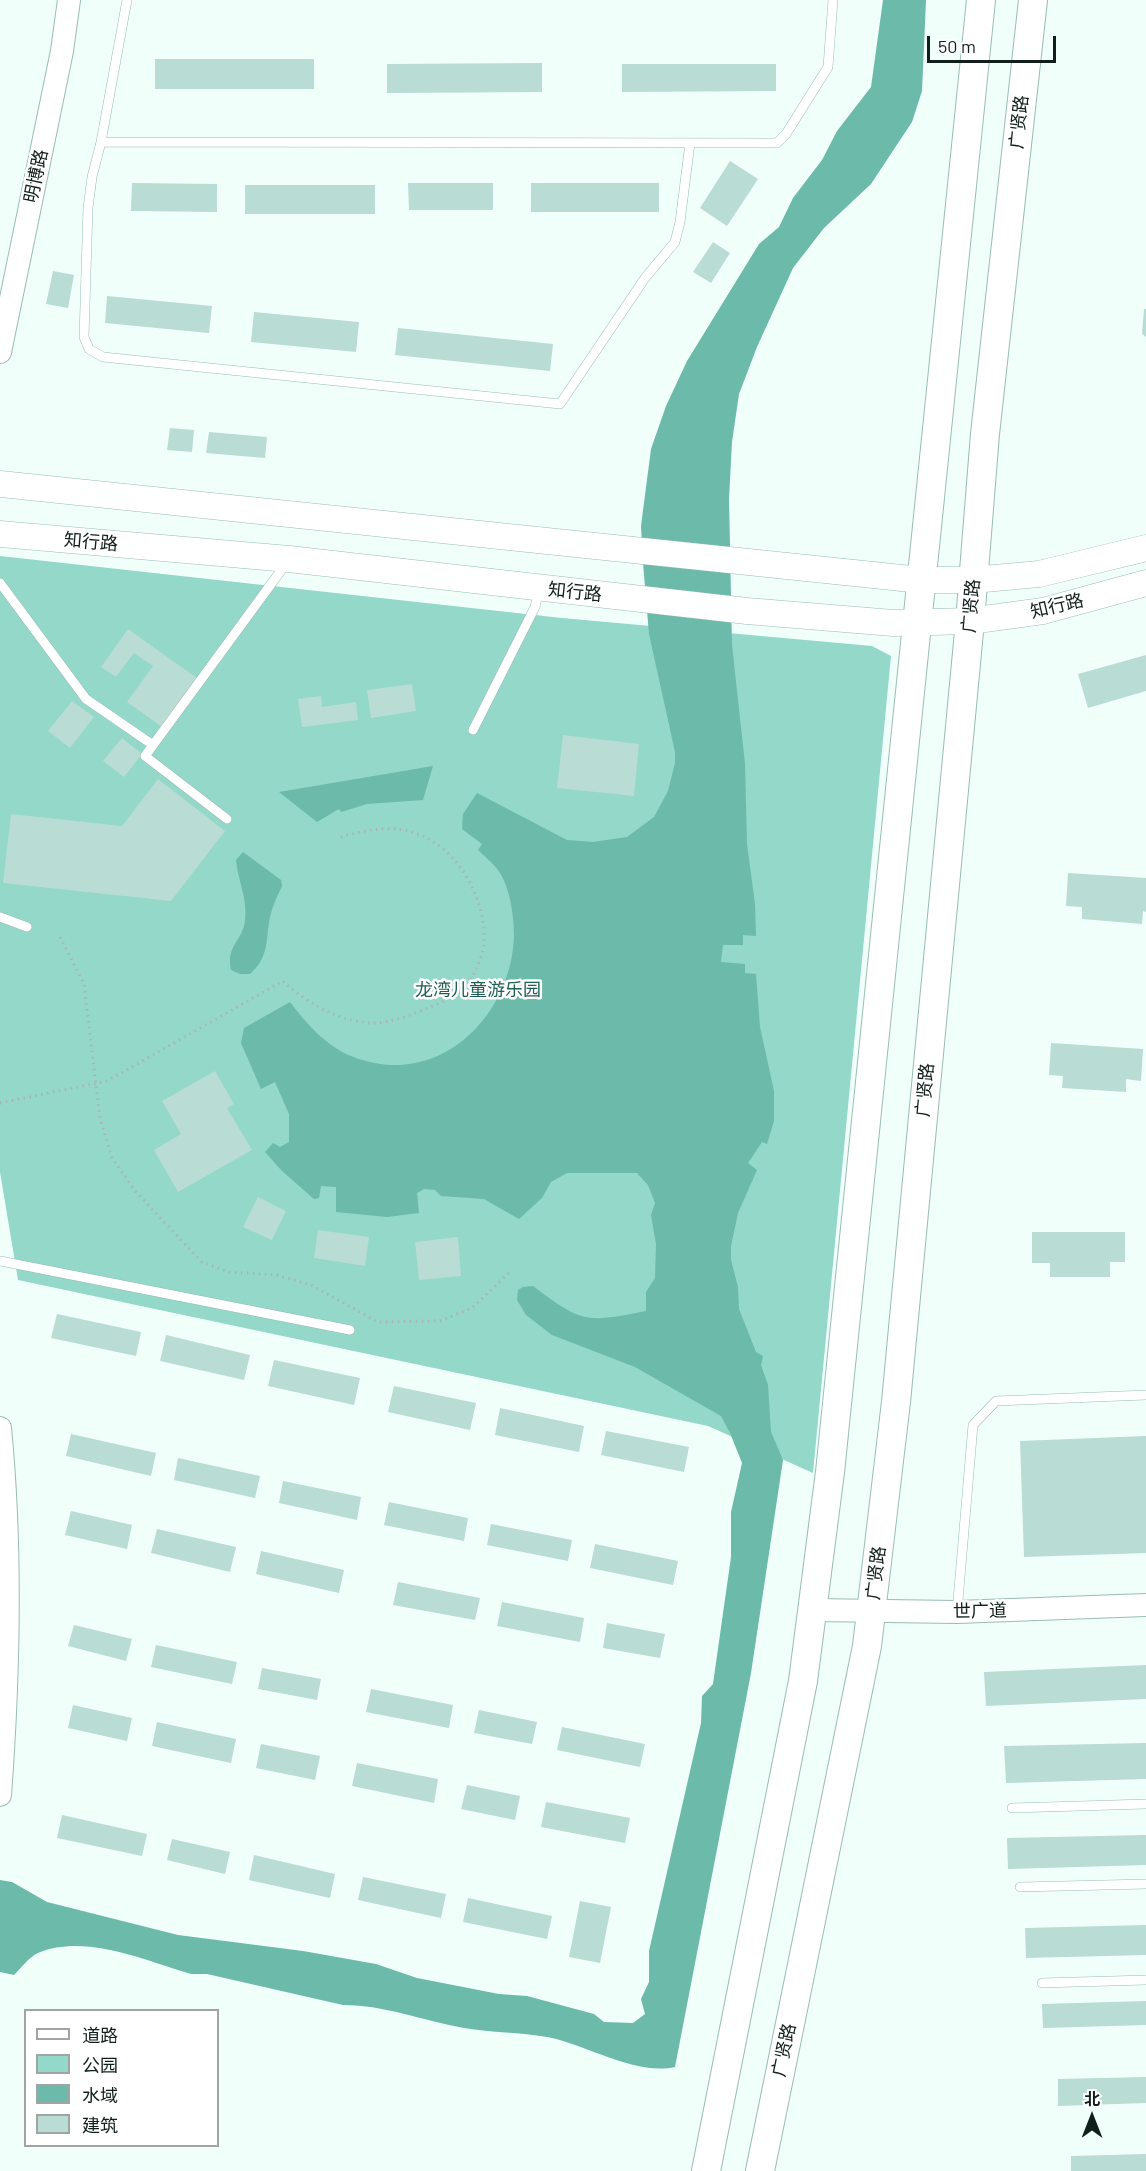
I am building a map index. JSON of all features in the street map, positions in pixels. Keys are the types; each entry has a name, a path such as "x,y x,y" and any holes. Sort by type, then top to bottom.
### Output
{"main road":[{"path":"706,2171 787,1767 813,1610 834,1436 981,0"},
{"name":"广贤路","path":"760,2171 867,1646 896,1402 970,621 985,434 1033,0"},
{"name":"知行路","path":"0,484 921,580 973,580 1039,574 1146,548"},
{"name":"知行路","path":"0,534 290,560 747,611 893,623 970,621 1043,611 1146,583"}],"street":[{"name":"明博路","path":"0,352 62,51 69,0"},
{"path":"0,1428 5,1478 8,1589 0,1796"},
{"name":"世广道","path":"813,1610 957,1612 1146,1605"}],"lane":[{"path":"127,0 88,208 84,337 89,349 103,357 560,404 645,278 675,242 680,222 690,143"},
{"path":"101,142 777,143 786,134 828,67 833,0"},
{"path":"227,819 145,756 290,560"},
{"path":"0,583 86,699 153,745"},
{"path":"473,730 535,607 540,588"},
{"path":"0,917 27,927"},
{"path":"0,1261 350,1330"},
{"path":"957,1612 973,1425 996,1401 1146,1395"},
{"path":"1012,1808 1146,1803"},
{"path":"1020,1887 1146,1884"},
{"path":"1041,1983 1146,1980"}],"path":[{"path":"0,1102 107,1081 283,981 302,999 337,1015 371,1023 410,1016 450,999 474,976 484,945 482,912 472,887 458,864 436,843 408,831 375,828 337,838"},
{"path":"60,937 84,984 100,1118 112,1158 135,1191 202,1262 229,1272 277,1275 311,1285 378,1322 440,1321 472,1308 512,1271"}],"green space":[{"name":"龙湾儿童游乐园","path":"0,556 562,618 872,646 891,656 813,1473 708,1426 18,1280 0,1172"}],"water":[{"path":"883,0 926,0 922,91 912,122 871,184 824,228 793,268 757,347 739,394 732,442 729,499 732,645 745,764 747,844 755,904 756,936 743,935 743,945 723,945 721,962 745,964 745,973 756,974 760,1027 774,1091 774,1121 767,1144 762,1142 748,1163 757,1170 738,1213 731,1246 731,1260 738,1287 739,1309 756,1352 763,1356 761,1365 768,1385 771,1432 783,1460 751,1673 675,2067 660,2069 644,2067 547,2037 464,2028 389,2010 343,2005 207,1974 191,1974 135,1956 95,1947 56,1948 38,1953 14,1975 0,1972 0,1880 12,1882 47,1902 178,1935 303,1951 376,1964 417,1978 499,1994 527,1996 594,2014 604,2022 633,2023 645,2014 641,1999 649,1982 649,1951 701,1723 702,1696 713,1684 731,1557 731,1512 742,1463 721,1416 635,1367 552,1335 526,1315 517,1300 518,1290 533,1286 563,1307 585,1317 610,1317 646,1311 646,1292 655,1278 656,1244 651,1215 655,1203 648,1185 637,1173 567,1173 551,1182 542,1198 519,1219 484,1199 441,1196 435,1190 424,1189 417,1193 419,1213 387,1217 336,1212 336,1187 321,1186 319,1198 314,1199 281,1170 265,1152 273,1143 280,1147 289,1142 289,1114 275,1082 261,1089 241,1043 244,1028 290,1002 317,1033 342,1052 382,1064 412,1064 439,1055 463,1040 484,1020 499,995 510,966 514,928 511,902 502,877 494,865 478,850 482,844 462,829 463,814 477,793 567,840 593,842 627,837 654,817 668,791 675,763 675,752 649,634 643,563 641,526 651,449 666,406 687,361 759,244 779,227 793,198 822,160 837,131 871,87"},
{"path":"433,766 423,800 367,804 341,812 339,809 317,822 279,792"},
{"path":"243,852 281,880 282,886 271,912 263,956 250,974 240,974 231,970 230,962 232,949 241,934 246,913 236,860"}],"building":[{"path":"155,59 314,59 314,89 155,89"},
{"path":"542,63 542,92 387,93 387,64"},
{"path":"622,64 776,64 776,91 622,92"},
{"path":"730,161 758,179 727,226 700,208"},
{"path":"132,183 217,184 217,212 131,211"},
{"path":"408,183 493,183 493,210 409,210"},
{"path":"531,183 659,183 659,212 531,212"},
{"path":"245,185 375,185 375,214 245,214"},
{"path":"713,242 730,253 711,283 693,272"},
{"path":"53,271 74,275 68,308 46,304"},
{"path":"107,296 212,306 209,333 105,323"},
{"path":"1144,309 1146,309 1146,337 1142,334"},
{"path":"254,312 359,322 356,352 251,342"},
{"path":"398,328 553,344 550,371 395,355"},
{"path":"170,428 194,430 192,452 167,450"},
{"path":"209,432 267,437 265,458 206,453"},
{"path":"128,629 197,678 162,727 127,702 153,666 134,653 116,677 101,667"},
{"path":"1146,655 1146,691 1088,708 1078,674"},
{"path":"412,684 416,711 371,718 367,690"},
{"path":"321,696 322,707 356,702 358,720 302,727 298,699"},
{"path":"72,701 94,717 70,748 48,731"},
{"path":"563,735 639,744 634,796 557,788"},
{"path":"122,738 142,754 124,777 103,761"},
{"path":"158,779 225,831 171,901 3,883 11,814 122,826"},
{"path":"1068,873 1146,878 1146,912 1143,911 1142,924 1082,919 1082,907 1066,906"},
{"path":"1051,1043 1143,1049 1141,1081 1126,1079 1126,1092 1062,1088 1063,1076 1049,1075"},
{"path":"215,1071 234,1104 227,1108 252,1150 178,1192 154,1150 181,1134 162,1101"},
{"path":"258,1197 286,1211 272,1240 243,1227"},
{"path":"318,1230 369,1237 365,1266 314,1258"},
{"path":"1032,1232 1125,1232 1125,1262 1110,1262 1110,1277 1050,1277 1050,1263 1032,1263"},
{"path":"458,1237 461,1276 419,1280 415,1242"},
{"path":"57,1314 141,1332 136,1356 51,1338"},
{"path":"166,1335 250,1355 244,1380 160,1361"},
{"path":"274,1360 360,1378 354,1405 268,1386"},
{"path":"394,1386 476,1403 470,1430 388,1412"},
{"path":"500,1408 584,1426 579,1452 495,1435"},
{"path":"606,1431 689,1447 684,1472 601,1455"},
{"path":"71,1434 156,1453 151,1476 66,1456"},
{"path":"1146,1436 1146,1553 1024,1557 1020,1441"},
{"path":"178,1458 260,1476 255,1498 174,1480"},
{"path":"283,1481 361,1497 357,1520 279,1503"},
{"path":"389,1502 468,1518 464,1541 384,1525"},
{"path":"71,1511 132,1525 127,1549 65,1535"},
{"path":"491,1524 572,1540 568,1561 487,1545"},
{"path":"157,1529 236,1547 230,1572 151,1553"},
{"path":"595,1544 678,1561 673,1585 590,1568"},
{"path":"261,1551 344,1570 339,1593 256,1574"},
{"path":"398,1582 480,1598 475,1620 393,1605"},
{"path":"502,1602 584,1618 580,1642 497,1626"},
{"path":"607,1623 665,1634 660,1658 603,1648"},
{"path":"74,1625 132,1639 126,1661 68,1646"},
{"path":"156,1645 237,1662 232,1684 151,1667"},
{"path":"1146,1665 1146,1699 986,1706 984,1672"},
{"path":"262,1668 321,1679 317,1700 258,1689"},
{"path":"371,1689 453,1705 449,1728 366,1712"},
{"path":"73,1705 132,1718 127,1741 68,1728"},
{"path":"479,1710 537,1722 532,1744 474,1733"},
{"path":"157,1722 236,1739 231,1763 152,1746"},
{"path":"562,1727 645,1744 640,1767 557,1750"},
{"path":"1146,1743 1146,1779 1006,1783 1004,1746"},
{"path":"261,1744 320,1756 315,1780 256,1768"},
{"path":"357,1763 438,1779 434,1803 352,1786"},
{"path":"467,1785 520,1796 515,1820 461,1809"},
{"path":"546,1802 630,1818 625,1843 541,1827"},
{"path":"62,1815 147,1834 142,1856 57,1838"},
{"path":"1146,1835 1146,1865 1008,1869 1007,1838"},
{"path":"172,1839 230,1852 225,1874 167,1860"},
{"path":"254,1855 335,1874 330,1898 249,1880"},
{"path":"363,1877 446,1894 441,1918 358,1900"},
{"path":"468,1898 552,1916 547,1939 463,1922"},
{"path":"580,1901 611,1907 600,1963 569,1957"},
{"path":"1146,1925 1146,1955 1026,1958 1025,1928"},
{"path":"1146,2001 1146,2025 1043,2028 1042,2004"},
{"path":"1146,2077 1146,2103 1058,2106 1058,2079"},
{"path":"1146,2154 1146,2171 1071,2171 1071,2156"}]}
